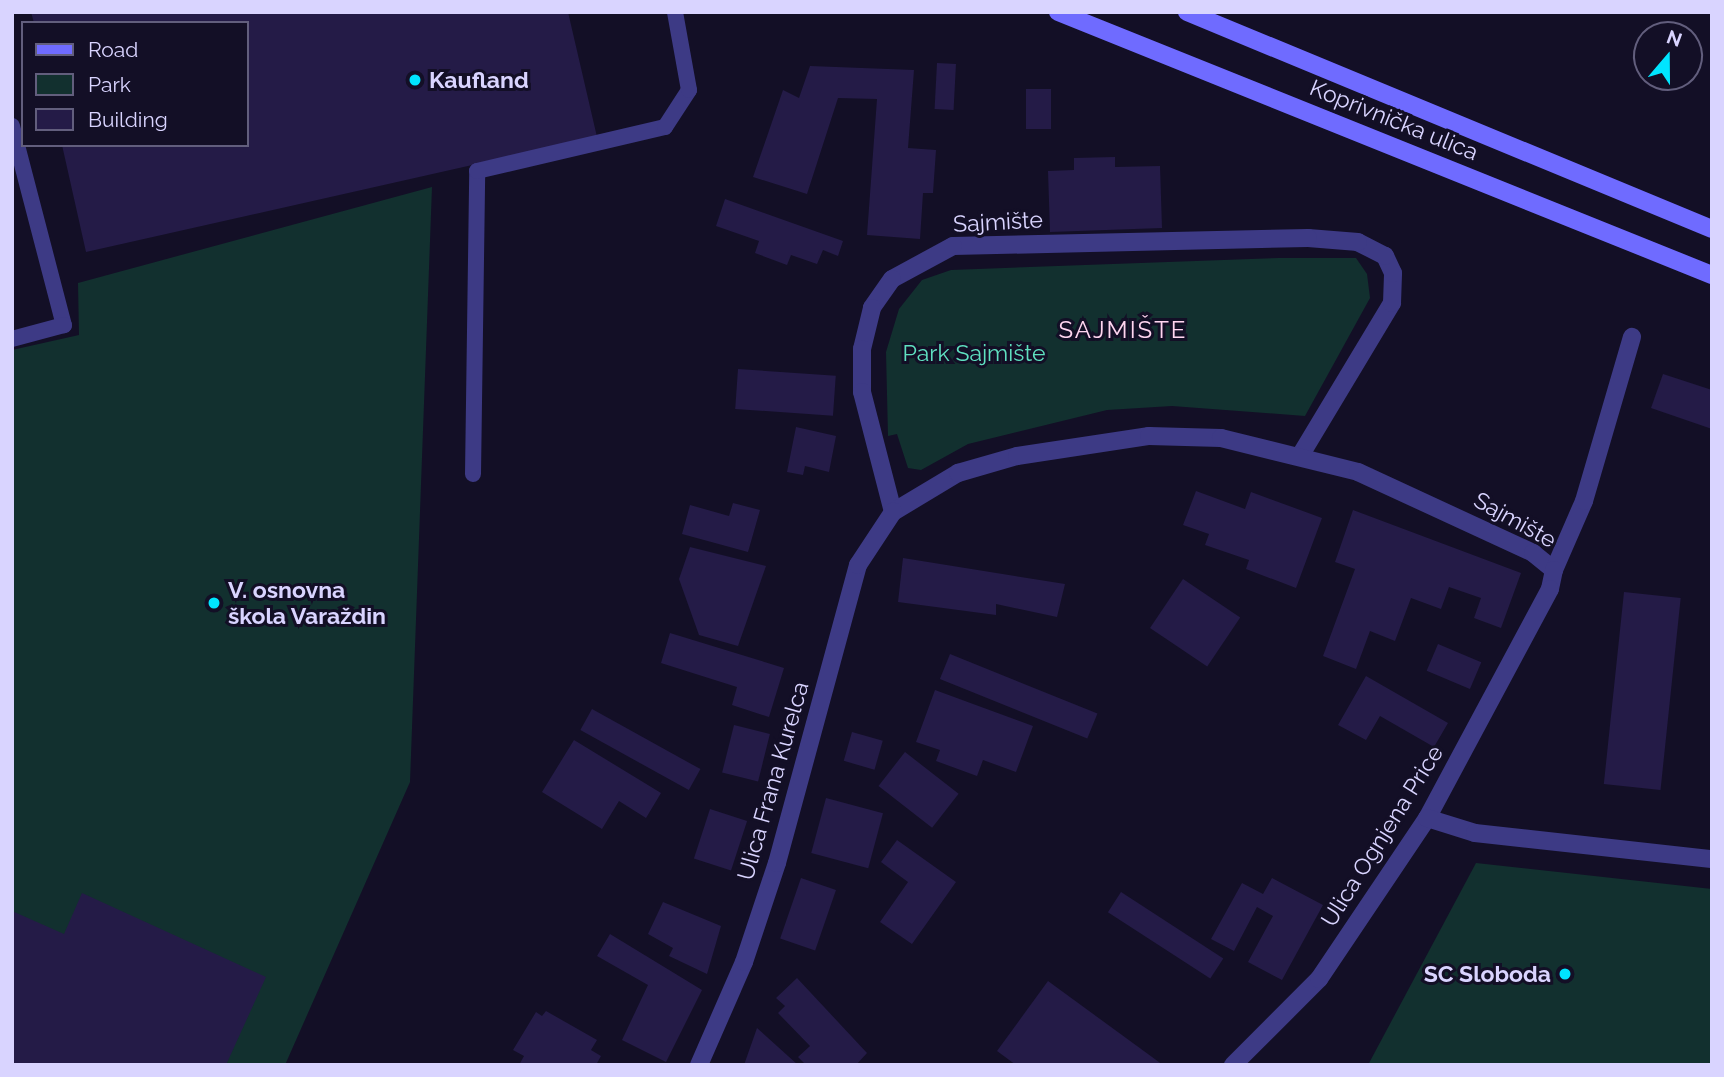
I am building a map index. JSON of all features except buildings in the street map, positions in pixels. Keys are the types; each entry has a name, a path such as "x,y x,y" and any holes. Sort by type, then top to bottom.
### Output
{"main road":[{"name":"Koprivnička ulica","path":"1058,12 1712,275"},
{"name":"Koprivnička ulica","path":"1187,12 1712,229"}],"street":[{"name":"Sajmište","path":"1300,456 1392,303 1393,273 1385,256 1358,242 1308,238 953,246 892,279 872,309 862,349 869,437 893,512 970,469 1017,456 1149,436 1221,438 1358,472 1533,553 1553,570 1584,501 1632,337"},
{"name":"Ulica Frana Kurelca","path":"699,1065 744,962 777,863 858,565 893,512"},
{"name":"Ulica Ognjena Price","path":"1233,1065 1319,979 1427,818 1550,589 1553,570"},
{"path":"1427,818 1475,833 1712,859"}],"lane":[{"path":"473,474 477,171 665,127 689,90 675,12"},
{"path":"12,126 64,325 12,339"}],"green space":[{"name":"V. osnovna škola Varaždin","path":"432,187 410,782 285,1065 12,1065 12,350 79,335 78,283"},
{"name":"Park Sajmište","path":"1279,258 1356,258 1367,274 1370,298 1305,416 1172,406 1107,410 968,444 921,470 908,468 897,434 888,436 886,352 899,309 922,280 951,270"},
{"name":"SC Sloboda","path":"1476,863 1712,889 1712,1065 1368,1065"}],"place":[{"name":"Kaufland","path":"415,80"},
{"name":"V. osnovna škola Varaždin","path":"214,603"},
{"name":"SC Sloboda","path":"1565,974"}],"district":[{"name":"SAJMIŠTE","path":"1123,330"}]}
